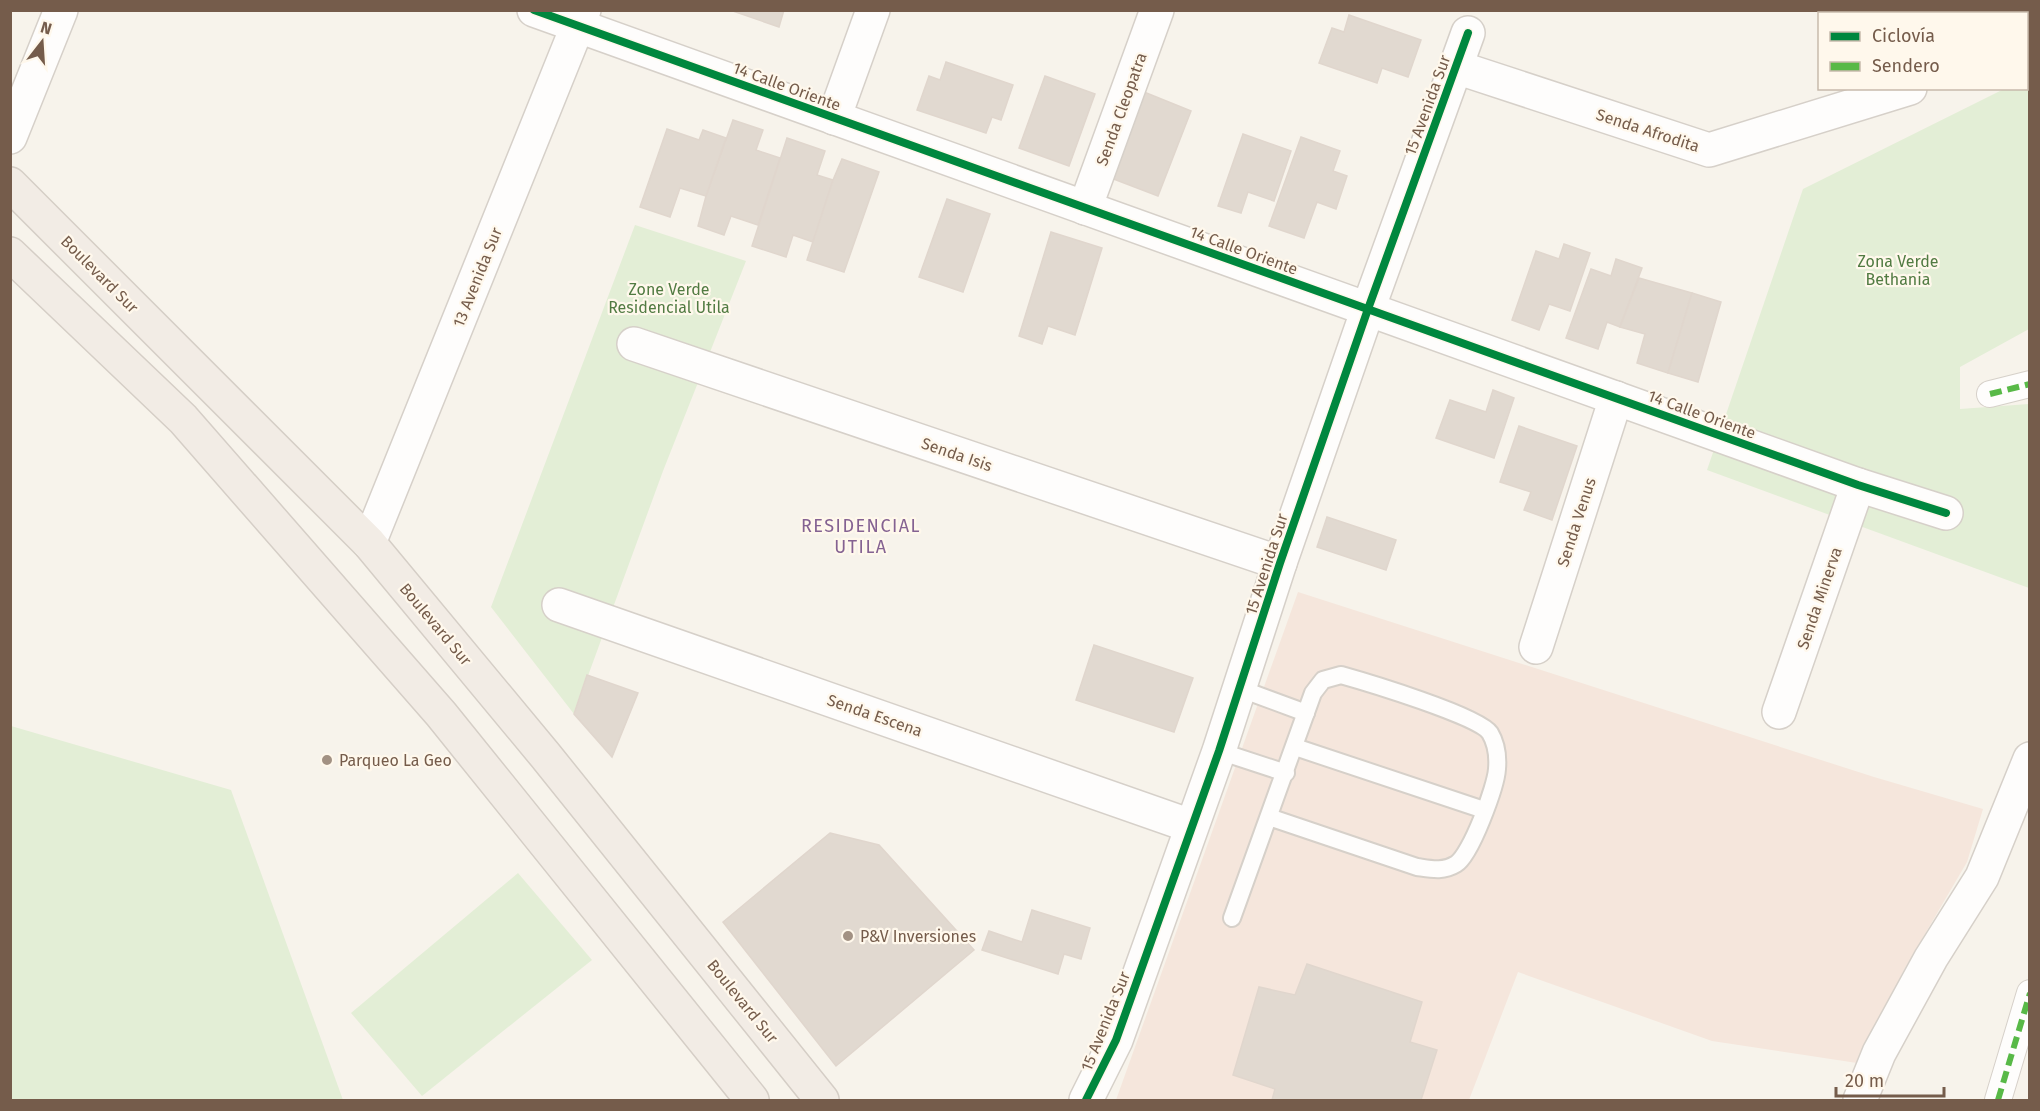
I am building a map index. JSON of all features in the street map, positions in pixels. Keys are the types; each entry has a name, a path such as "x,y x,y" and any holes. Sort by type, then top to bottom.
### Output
{"highway":[{"name":"Boulevard Sur","path":"10,184 369,543 545,755 822,1101"},
{"path":"10,254 191,428 441,714 752,1101"}],"street":[{"path":"10,137 61,10"},
{"name":"14 Calle Oriente","path":"534,10 581,18 834,118 1858,484 1946,513"},
{"path":"834,118 873,10"},
{"name":"Senda Cleopatra","path":"1084,208 1157,10"},
{"name":"13 Avenida Sur","path":"369,543 581,18"},
{"name":"15 Avenida Sur","path":"1086,1101 1116,1040 1241,689 1280,563 1368,309 1468,33"},
{"name":"Senda Afrodita","path":"1456,67 1709,150 1904,90"},
{"name":"Senda Isis","path":"634,344 1280,563"},
{"path":"1990,394 2030,384"},
{"name":"Senda Venus","path":"1536,646 1616,398"},
{"name":"Senda Minerva","path":"1779,712 1858,484"},
{"name":"Senda Escena","path":"559,605 1191,826"},
{"path":"1860,1101 1879,1053 1931,958 1982,877 2030,759"},
{"path":"1998,1101 2030,993"}],"lane":[{"path":"1232,918 1313,693 1323,680 1341,675 1469,718 1490,732 1496,749 1497,771 1470,848 1458,864 1439,871 1417,867 1269,817"},
{"path":"1241,689 1306,713"},
{"path":"1295,747 1484,810"},
{"path":"1219,751 1286,772"}],"shaded area":[{"path":"1298,592 1874,777 1983,809 1967,862 1905,968 1857,1063 1712,1041 1518,972 1469,1100 1116,1100"}],"green space":[{"name":"Zona Verde Bethania","path":"2028,76 2029,329 1960,367 1960,409 2029,404 2029,588 1707,470 1803,189 2002,90 2028,90"},
{"name":"Zone Verde Residencial Utila","path":"635,225 746,261 663,471 574,714 491,607"},
{"path":"11,726 231,790 343,1100 11,1100"},
{"path":"518,873 592,960 422,1096 351,1013"}],"building":[{"path":"730,10 784,10 779,27"},
{"path":"1349,15 1421,40 1408,77 1382,68 1377,83 1319,63 1332,28 1344,32"},
{"path":"946,62 1013,85 1001,120 992,117 986,133 917,110 929,76 940,80"},
{"path":"1045,76 1095,94 1069,166 1019,148"},
{"path":"1144,92 1191,111 1158,196 1111,178"},
{"path":"733,120 763,130 756,150 780,158 758,225 731,216 724,235 698,226 706,196"},
{"path":"667,129 699,140 703,130 726,138 706,196 680,188 670,217 640,207"},
{"path":"1243,134 1291,151 1274,201 1248,192 1241,213 1218,206"},
{"path":"1301,137 1340,151 1333,171 1347,176 1336,209 1317,202 1304,238 1269,226"},
{"path":"787,138 825,151 817,175 833,180 813,242 793,235 786,257 752,246"},
{"path":"842,159 879,172 844,272 807,260"},
{"path":"947,199 990,214 963,292 919,277"},
{"path":"1051,232 1102,248 1075,335 1048,326 1042,344 1019,336"},
{"path":"1564,244 1590,253 1570,311 1549,304 1539,330 1512,320 1536,251 1559,259"},
{"path":"1616,259 1642,268 1620,327 1607,322 1598,349 1566,338 1591,269 1611,276"},
{"path":"1639,278 1692,293 1668,373 1637,363 1645,334 1620,327"},
{"path":"1692,293 1721,302 1698,382 1668,373"},
{"path":"1493,390 1514,398 1494,458 1436,438 1450,400 1486,412"},
{"path":"1519,426 1577,446 1552,520 1524,510 1531,492 1500,482"},
{"path":"1327,517 1396,540 1386,570 1317,547"},
{"path":"1094,645 1193,678 1174,732 1076,700"},
{"path":"587,675 638,693 612,757 574,714"},
{"name":"P&V Inversiones","path":"830,833 879,845 974,950 836,1066 723,922"},
{"path":"1032,910 1090,928 1081,959 1064,954 1058,974 982,950 989,931 1022,942"},
{"path":"1307,964 1422,1002 1410,1042 1437,1050 1421,1100 1272,1100 1275,1089 1233,1075 1259,987 1295,995"}],"marked path":[{"path":"1990,394 2030,384"},
{"path":"1998,1100 2030,993"}],"cycle path":[{"path":"534,10 1858,485 1946,513"},
{"path":"1086,1100 1116,1040 1219,751 1280,563 1368,309 1468,33"}],"place":[{"name":"Parqueo La Geo","path":"327,760"},
{"name":"P&V Inversiones","path":"848,936"}],"district":[{"name":"RESIDENCIAL UTILA","path":"861,536"}]}
